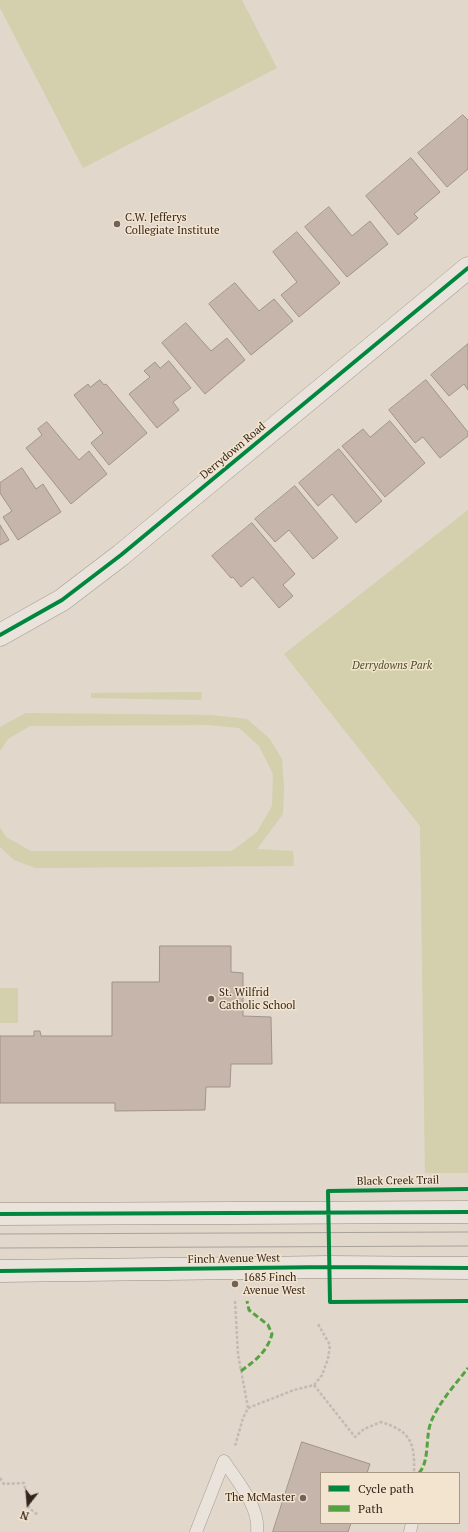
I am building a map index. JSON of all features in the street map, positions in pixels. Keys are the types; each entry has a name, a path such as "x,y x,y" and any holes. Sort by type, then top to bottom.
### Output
{"main road":[{"name":"Derrydown Road","path":"0,635 62,600 121,555 468,268"},
{"path":"0,1214 468,1212"},
{"name":"Finch Avenue West","path":"0,1271 321,1267 468,1268"}],"lane":[{"path":"196,1532 224,1461"},
{"path":"224,1461 251,1505 256,1518 257,1532"}],"path":[{"path":"224,1461 235,1449 243,1418 248,1408 238,1354 235,1301"},
{"path":"248,1408 288,1392 314,1384 322,1375 328,1359 330,1345 318,1324"},
{"path":"314,1384 355,1436 364,1429 381,1422 396,1426 410,1440 415,1452 414,1472"},
{"path":"0,1478 4,1484 24,1483 29,1508 38,1515"}],"green space":[{"path":"0,0 242,0 277,68 83,168 0,8"},
{"name":"Derrydowns Park","path":"468,510 468,1173 425,1173 420,826 284,654"},
{"path":"202,692 201,700 91,698 91,693"},
{"path":"26,713 211,715 247,719 269,738 282,759 284,786 283,814 257,849 293,851 294,866 36,868 14,860 0,847 0,827 6,837 31,851 232,851 257,832 272,806 273,774 259,746 239,728 208,725 30,726 8,739 0,751 0,727"},
{"path":"0,988 18,988 18,1023 0,1023"}],"building":[{"path":"463,115 468,120 468,169 447,187 418,153"},
{"path":"411,158 440,192 414,214 418,218 398,235 366,196"},
{"path":"329,207 352,236 370,221 388,244 347,277 305,227"},
{"path":"297,232 340,283 299,317 281,295 297,282 273,252"},
{"path":"235,283 259,311 274,299 293,321 251,355 209,304"},
{"path":"186,323 211,351 227,338 245,360 205,394 162,343"},
{"path":"468,344 468,390 464,384 449,396 431,375"},
{"path":"169,361 191,388 173,402 179,410 157,428 129,394 150,377 144,371 155,362 160,368"},
{"path":"100,380 104,385 106,384 147,433 109,465 91,443 103,433 74,395 88,384 90,387"},
{"path":"426,380 468,432 468,436 440,458 423,437 415,443 389,410"},
{"path":"390,421 425,463 385,497 342,446 363,429 370,437"},
{"path":"47,422 79,460 89,451 107,474 71,504 26,448 42,435 38,429"},
{"path":"339,449 382,501 356,523 332,494 318,506 299,483"},
{"path":"22,468 36,489 43,484 61,512 18,540 3,517 12,511 0,493 0,483"},
{"path":"295,486 338,538 313,559 289,530 275,542 255,519"},
{"path":"252,523 295,574 283,585 293,596 279,608 253,577 241,587 212,556"},
{"path":"0,525 9,540 0,545"},
{"path":"160,946 231,946 231,972 243,973 243,1016 271,1017 272,1064 231,1064 230,1087 206,1087 205,1110 115,1111 115,1103 0,1103 0,1036 34,1036 34,1031 40,1031 41,1036 112,1036 112,982 159,982"},
{"name":"The McMaster","path":"302,1442 370,1464 367,1472 320,1472 320,1524 351,1524 348,1532 273,1532"}],"tram line":[{"path":"0,1234 468,1232"},
{"path":"0,1248 468,1246"}],"marked path":[{"path":"241,1371 264,1351 272,1334 268,1325 249,1310 247,1301"},
{"path":"420,1472 425,1462 429,1428 434,1415 468,1368"}],"cycle path":[{"path":"0,635 62,600 121,555 468,268"},
{"name":"Black Creek Trail","path":"468,1189 328,1191 330,1302 468,1301"},
{"path":"0,1214 468,1212"},
{"path":"0,1271 329,1267 468,1268"}],"place":[{"name":"C.W. Jefferys Collegiate Institute","path":"117,224"},
{"name":"St. Wilfrid Catholic School","path":"211,999"},
{"name":"1685 Finch Avenue West","path":"235,1284"},
{"name":"The McMaster","path":"303,1498"}]}
